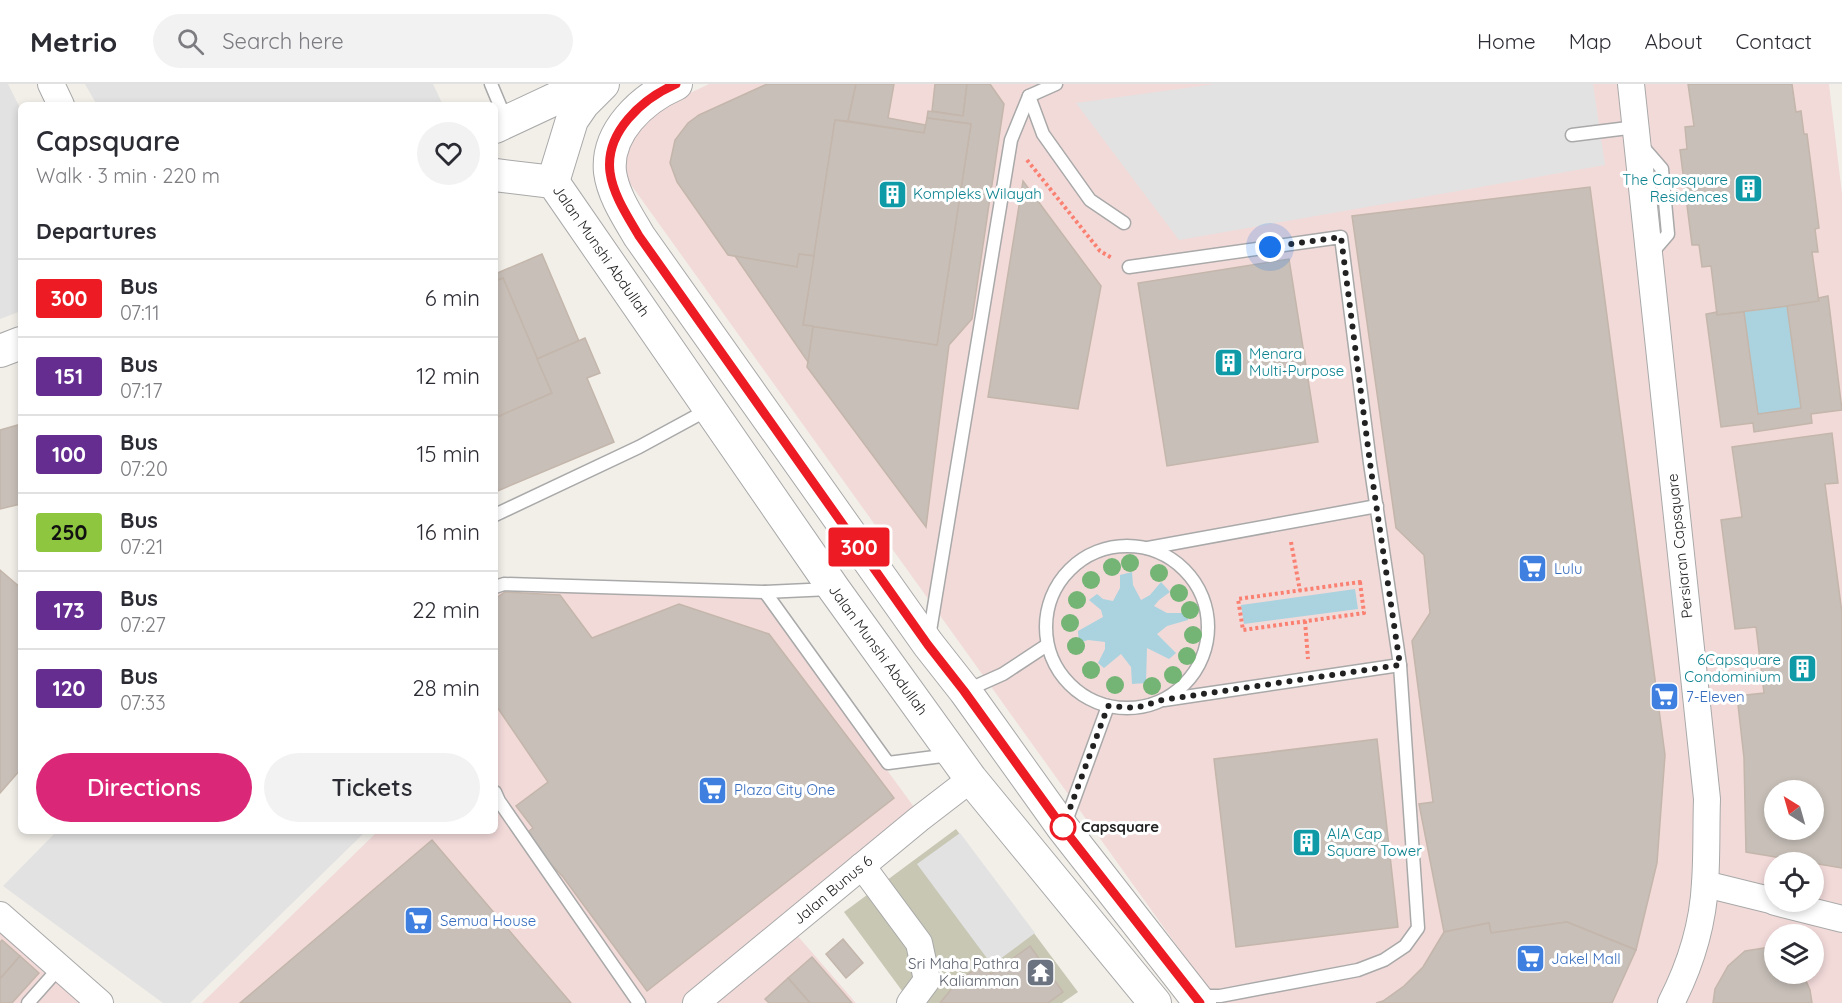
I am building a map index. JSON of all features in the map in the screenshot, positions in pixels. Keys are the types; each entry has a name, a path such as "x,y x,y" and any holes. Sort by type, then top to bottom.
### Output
{"street":[{"path":"51,84 60,102"},
{"path":"501,124 587,84"},
{"path":"553,182 572,120 583,104 603,84"},
{"path":"676,84 648,101 620,129 612,147 610,172 621,204 639,236 928,645 1063,828 1197,1000"},
{"name":"Persiaran Capsquare","path":"1631,84 1707,799 1705,884 1696,936 1680,985 1671,1003"},
{"name":"Jalan Munshi Abdullah","path":"498,175 553,182 834,589 963,767 1144,998"},
{"path":"0,351 18,344"},
{"name":"Jalan Bunus 6","path":"696,1003 862,866 963,767"},
{"path":"862,866 919,943 927,980 910,1003"},
{"path":"1705,884 1764,899"},
{"path":"1814,912 1842,919"},
{"path":"0,915 100,1003"}],"lane":[{"path":"491,84 496,102"},
{"path":"928,645 1011,140 1029,96 1056,84"},
{"path":"1029,96 1043,134 1090,200 1124,223"},
{"path":"1572,135 1637,134"},
{"path":"1129,267 1341,237 1400,665 1418,928 1405,946 1384,960 1358,970 1197,1000"},
{"path":"498,514 639,447 710,409"},
{"path":"1377,506 1148,548 1121,545 1094,552 1070,568 1053,590 1046,617 1047,645 1054,666 1068,684 1086,698 1108,706 1136,708 1162,700 1400,665"},
{"path":"1148,548 1174,560 1194,579 1205,605 1208,633 1201,660 1185,683 1162,700"},
{"path":"498,586 504,584 765,592 834,589"},
{"path":"765,592 888,763 963,767"},
{"path":"964,691 1003,674 1047,645"},
{"path":"1063,828 1108,706"},
{"path":"498,799 639,1003"},
{"path":"28,1003 60,967"}],"path":[{"path":"1011,140 1100,251 1129,267"},
{"path":"1288,523 1300,591"},
{"path":"1360,582 1364,613 1305,621 1243,630 1239,599 1360,582"},
{"path":"1305,621 1310,678"}],"shaded area":[{"path":"0,84 8,84 18,104 18,312 0,319"},
{"path":"85,84 433,84 442,102 95,102"},
{"path":"709,84 1829,84 1842,194 1842,1003 1218,1003 629,182 624,166 626,150 645,121 669,103"},
{"path":"1215,84 1593,84 1605,165 1179,240 1076,103"},
{"path":"504,589 762,599 914,807 783,919 856,1003 202,1003 375,834 498,834 498,592"},
{"path":"956,829 1078,992 1062,1003 911,1003 844,912"},
{"path":"960,833 1035,933 992,965 917,864"},
{"path":"54,834 363,834 190,1003 163,1003 3,886"},
{"path":"0,928 86,1003 0,1003"}],"water":[{"path":"1787,306 1801,408 1758,414 1744,312"},
{"path":"1132,572 1133,585 1141,600 1150,595 1161,582 1170,592 1154,606 1167,613 1187,613 1188,620 1167,626 1157,634 1176,653 1169,659 1147,648 1146,683 1132,684 1131,667 1121,654 1104,668 1098,663 1105,649 1105,642 1088,640 1079,643 1078,631 1103,617 1101,610 1089,600 1097,594 1103,599 1113,601 1120,588 1120,575"},
{"path":"1355,589 1358,609 1244,624 1241,605"}],"building":[{"path":"767,84 856,84 848,121 835,120 814,256 799,254 797,267 728,255 677,182 670,163 675,140 688,123 699,115"},
{"path":"856,84 894,84 888,118 926,125 924,133 848,121"},
{"path":"935,84 967,84 963,116 932,111"},
{"path":"967,84 990,84 1004,104 972,319 949,345 926,527 807,367 813,326 937,345 971,124 927,118 928,111 963,116"},
{"name":"The Capsquare Residences","path":"1688,84 1792,84 1796,112 1801,111 1804,134 1807,134 1819,228 1815,229 1818,252 1812,252 1819,302 1717,315 1711,266 1702,267 1699,245 1692,245 1680,150 1687,149 1685,127 1694,126"},
{"name":"Kompleks Wilayah","path":"927,118 971,124 937,345 803,325 835,120 924,133"},
{"path":"1023,181 1101,286 1078,409 988,397"},
{"name":"Lulu","path":"1590,187 1665,755 1657,863 1636,950 1567,922 1491,933 1489,923 1444,932 1419,804 1433,802 1412,641 1430,613 1424,555 1396,528 1352,216"},
{"path":"542,254 579,341 537,359 503,278 498,280 498,273"},
{"path":"799,254 814,256 803,325 813,326 808,362 735,256 797,267"},
{"name":"Menara Multi-Purpose","path":"1289,259 1318,442 1167,466 1138,283"},
{"path":"503,278 552,393 498,417 498,280"},
{"path":"1828,296 1842,410 1811,414 1812,423 1754,432 1753,423 1721,427 1706,314 1744,312 1758,414 1801,408 1787,306 1819,301 1818,298"},
{"path":"585,338 600,373 587,378 614,442 498,491 498,417 552,393 537,359"},
{"path":"18,425 18,505 0,509 0,430"},
{"name":"6Capsquare Condominium","path":"1832,433 1838,483 1825,484 1842,613 1842,868 1824,865 1824,852 1764,852 1764,855 1746,852 1744,758 1737,696 1764,693 1756,627 1735,629 1721,520 1742,517 1732,447"},
{"path":"0,570 18,585 18,772 0,793"},
{"name":"Plaza City One","path":"505,592 560,595 592,638 679,604 769,634 894,798 647,991 563,877 539,851 529,831 533,828 516,806 548,782 498,708 498,597"},
{"name":"AIA Cap Square Tower","path":"1377,739 1398,927 1236,947 1214,759"},
{"name":"Semua House","path":"432,840 571,1003 240,1003"},
{"name":"Jakel Mall","path":"1567,922 1636,950 1612,1003 1376,1003 1383,1001 1404,986 1423,967 1444,932 1489,923 1491,933"},
{"path":"843,939 863,963 846,978 826,954"},
{"path":"2,940 20,956 0,979 0,942"},
{"path":"1030,946 1063,992 1048,1003 940,1003 958,981 983,964 991,974"},
{"path":"1764,948 1764,984 1807,984 1812,1003 1713,1003 1715,989 1728,966 1745,951"},
{"path":"20,956 39,973 12,1003 0,1003 0,979"},
{"path":"812,957 852,1003 810,1003 788,978"},
{"path":"788,978 810,1003 769,1003 765,999"}],"bus line":[{"name":"300","path":"676,84 637,110 620,129 612,147 610,172 621,204 639,236 928,645 1063,828 1200,1003"}],"place":[{"name":"The Capsquare Residences","path":"1749,189"},
{"name":"Kompleks Wilayah","path":"892,194"},
{"name":"Menara Multi-Purpose","path":"1228,363"},
{"name":"Lulu","path":"1533,569"},
{"name":"6Capsquare Condominium","path":"1802,669"},
{"name":"7-Eleven","path":"1665,697"},
{"name":"Plaza City One","path":"713,790"},
{"name":"Capsquare","path":"1063,827"},
{"name":"AIA Cap Square Tower","path":"1306,843"},
{"name":"Semua House","path":"419,921"},
{"name":"Jakel Mall","path":"1530,959"},
{"name":"Sri Maha Pathra Kaliamman","path":"1040,973"}],"route":[{"path":"1063,827 1108,706 1136,708 1162,700 1400,665 1370,463 1341,237 1270,247"}]}
